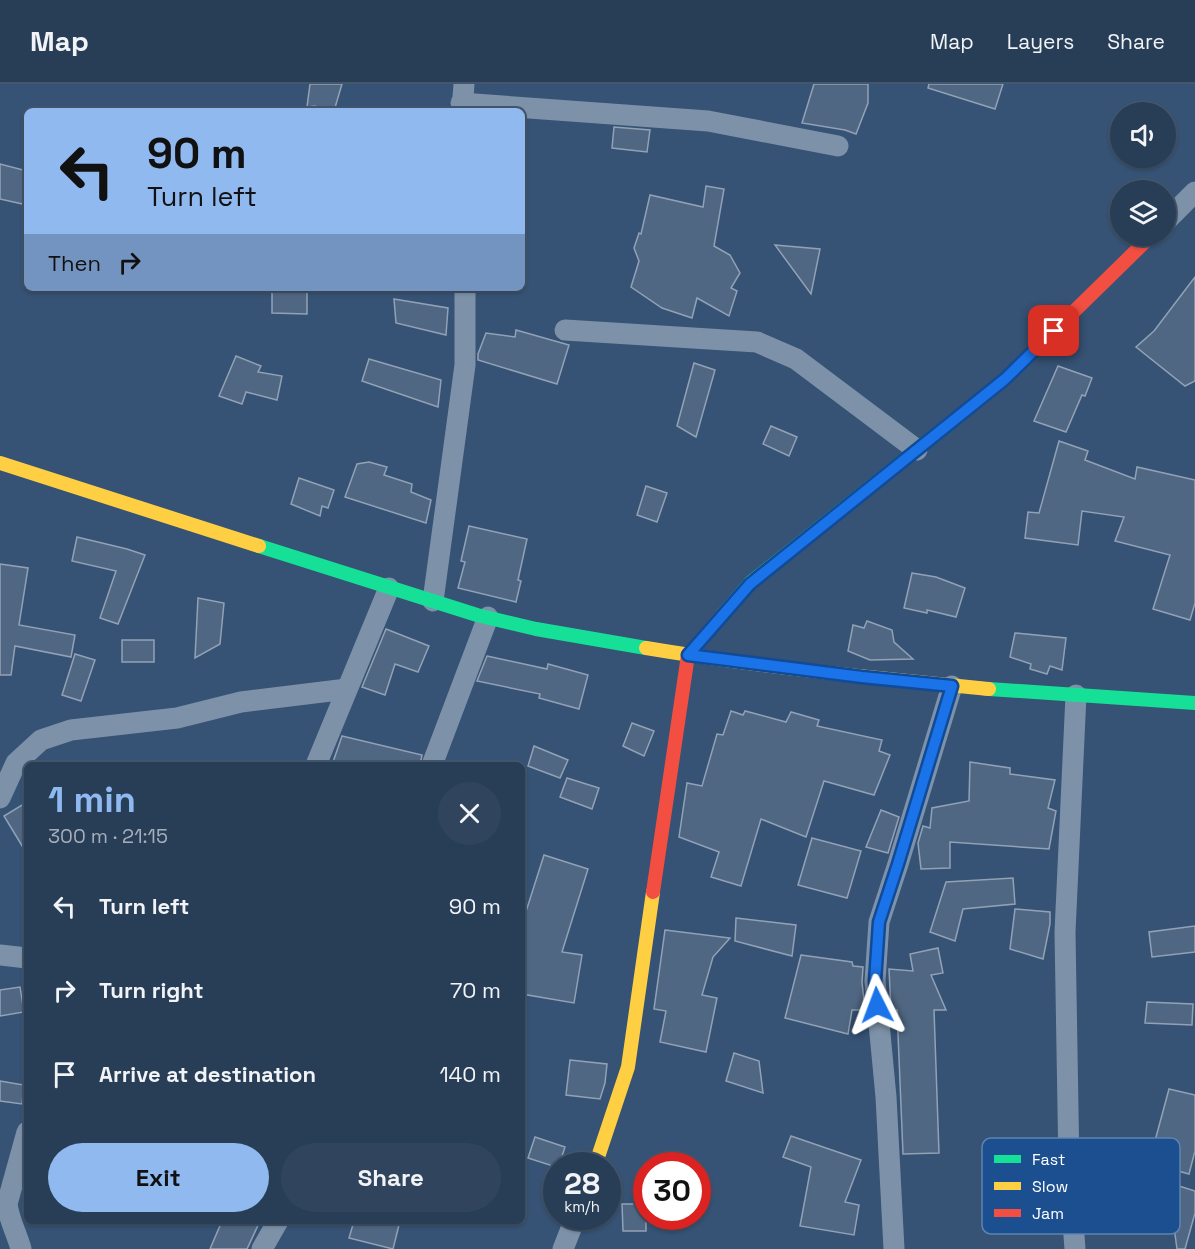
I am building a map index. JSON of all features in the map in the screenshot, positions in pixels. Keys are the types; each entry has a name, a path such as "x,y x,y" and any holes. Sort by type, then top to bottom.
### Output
{"street":[{"path":"462,99 708,121 838,146"},
{"path":"1176,211 1195,192"},
{"path":"600,1152 628,1067 688,655 750,584 1005,379 1141,246"},
{"path":"433,601 465,366 465,291"},
{"path":"565,330 756,342 796,359 917,450"},
{"path":"0,463 389,588 488,617 593,640 688,655 862,677 952,686 1195,703"},
{"path":"317,762 389,588"},
{"path":"433,762 488,617"},
{"path":"894,1249 886,1097 875,981 879,922 952,686"},
{"path":"0,798 16,763 41,740 70,730 177,718 241,702 347,689"},
{"path":"1069,1138 1065,932 1076,695"},
{"path":"0,955 24,958"},
{"path":"21,1249 8,1216 7,1204 24,1143"},
{"path":"262,1249 276,1224"},
{"path":"563,1249 570,1230"},
{"path":"1074,1234 1075,1249"}],"building":[{"path":"310,84 342,84 335,108 307,107"},
{"path":"814,84 868,84 868,103 856,134 802,123"},
{"path":"929,84 1003,84 995,109 928,88"},
{"path":"614,127 650,130 647,152 612,148"},
{"path":"0,164 24,170 24,204 0,199"},
{"path":"706,186 724,189 714,246 730,255 740,273 731,288 737,291 729,316 697,298 692,318 662,308 631,287 639,261 634,248 639,233 641,234 650,195 703,207"},
{"path":"775,245 820,249 811,294"},
{"path":"1195,277 1195,381 1185,386 1136,347 1154,331"},
{"path":"272,291 307,291 307,314 272,313"},
{"path":"394,299 448,308 446,335 396,323"},
{"path":"516,330 569,345 557,384 478,360 486,333 515,337"},
{"path":"236,356 261,366 258,372 282,376 277,400 246,392 242,404 219,396"},
{"path":"369,359 441,380 438,407 362,381"},
{"path":"694,363 715,370 696,437 677,426"},
{"path":"1058,366 1092,378 1066,432 1034,421"},
{"path":"771,426 797,437 789,456 763,444"},
{"path":"1059,441 1088,451 1085,460 1135,479 1137,467 1195,480 1195,603 1190,620 1153,609 1170,555 1115,541 1124,517 1082,511 1078,545 1025,538 1028,512 1039,513"},
{"path":"369,462 387,467 384,475 412,484 411,492 431,500 426,523 345,497 357,464"},
{"path":"299,478 334,490 328,508 322,506 320,516 291,504"},
{"path":"646,486 667,493 657,522 637,515"},
{"path":"469,526 527,539 518,580 521,581 516,602 458,588 465,562 461,561"},
{"path":"77,537 145,555 118,624 100,618 116,571 72,561"},
{"path":"0,564 28,568 19,625 75,635 71,657 15,646 11,675 0,675"},
{"path":"912,573 936,577 965,588 956,617 927,610 927,613 904,608"},
{"path":"198,598 224,603 220,644 195,658"},
{"path":"867,621 892,630 894,642 913,659 870,660 848,651 853,625 864,628"},
{"path":"386,629 429,646 418,672 395,664 385,695 362,687"},
{"path":"1015,633 1066,638 1062,670 1050,666 1047,674 1030,669 1031,664 1010,657"},
{"path":"122,640 154,640 154,662 122,662"},
{"path":"75,654 95,660 81,701 62,695"},
{"path":"487,656 547,669 548,664 588,675 579,709 539,698 540,694 477,681"},
{"path":"731,711 743,715 745,711 786,722 791,712 819,720 817,726 882,740 879,751 890,755 874,795 824,781 806,837 761,819 741,886 711,877 719,852 679,837 687,783 702,786 717,734 723,735"},
{"path":"632,723 654,731 644,756 623,746"},
{"path":"342,736 422,755 421,762 333,762"},
{"path":"534,746 568,760 560,778 528,766"},
{"path":"970,762 1010,768 1010,774 1055,780 1048,808 1056,811 1049,849 950,842 950,868 921,869 918,843 923,826 930,828 932,808 969,801"},
{"path":"567,778 599,788 592,809 560,797"},
{"path":"24,804 24,849 4,816"},
{"path":"881,810 899,817 888,853 866,847"},
{"path":"812,838 861,851 847,898 798,885"},
{"path":"544,855 588,869 562,952 582,955 574,1003 525,995 525,915"},
{"path":"1013,878 1015,904 963,909 955,941 930,932 946,882"},
{"path":"1015,909 1050,912 1043,959 1010,949"},
{"path":"736,918 796,925 792,956 735,941"},
{"path":"1195,926 1195,952 1152,957 1149,932"},
{"path":"665,930 730,938 713,957 702,995 717,998 706,1052 660,1042 666,1011 654,1009"},
{"path":"938,948 943,973 931,975 946,1010 934,1010 939,1153 903,1154 897,1010 891,1010 889,969 913,971 910,954"},
{"path":"801,955 852,962 853,966 863,967 865,1010 852,1010 848,1034 785,1018"},
{"path":"20,987 24,1012 0,1016 0,990"},
{"path":"1147,1002 1193,1004 1192,1025 1145,1023"},
{"path":"734,1053 759,1061 763,1093 726,1081"},
{"path":"570,1060 607,1064 600,1099 566,1095"},
{"path":"0,1081 24,1085 22,1104 0,1101"},
{"path":"1169,1089 1195,1095 1195,1151 1189,1174 1180,1172 1180,1138 1156,1138"},
{"path":"791,1136 861,1160 845,1202 859,1205 854,1235 800,1226 811,1167 783,1157"},
{"path":"535,1137 565,1147 563,1152 543,1152 543,1163 528,1158"},
{"path":"1180,1186 1195,1191 1195,1213 1185,1249 1177,1249 1175,1234 1180,1234"},
{"path":"622,1204 633,1204 633,1230 646,1231 623,1231"},
{"path":"221,1224 259,1224 247,1249 210,1249"},
{"path":"353,1224 399,1224 393,1249 349,1238"}],"traffic: fast":[{"path":"723,614 750,583 959,416"},
{"path":"259,546 477,615 536,629 646,648"},
{"path":"989,689 1195,703"}],"traffic: slow":[{"path":"0,463 259,546"},
{"path":"646,648 774,666 989,689"},
{"path":"600,1152 628,1067 653,892"}],"traffic: jam":[{"path":"959,416 1005,379 1141,246"},
{"path":"653,892 688,655 723,614"}],"route":[{"path":"877,1005 875,981 879,922 952,686 688,655 750,584 1005,379 1054,331"}]}
